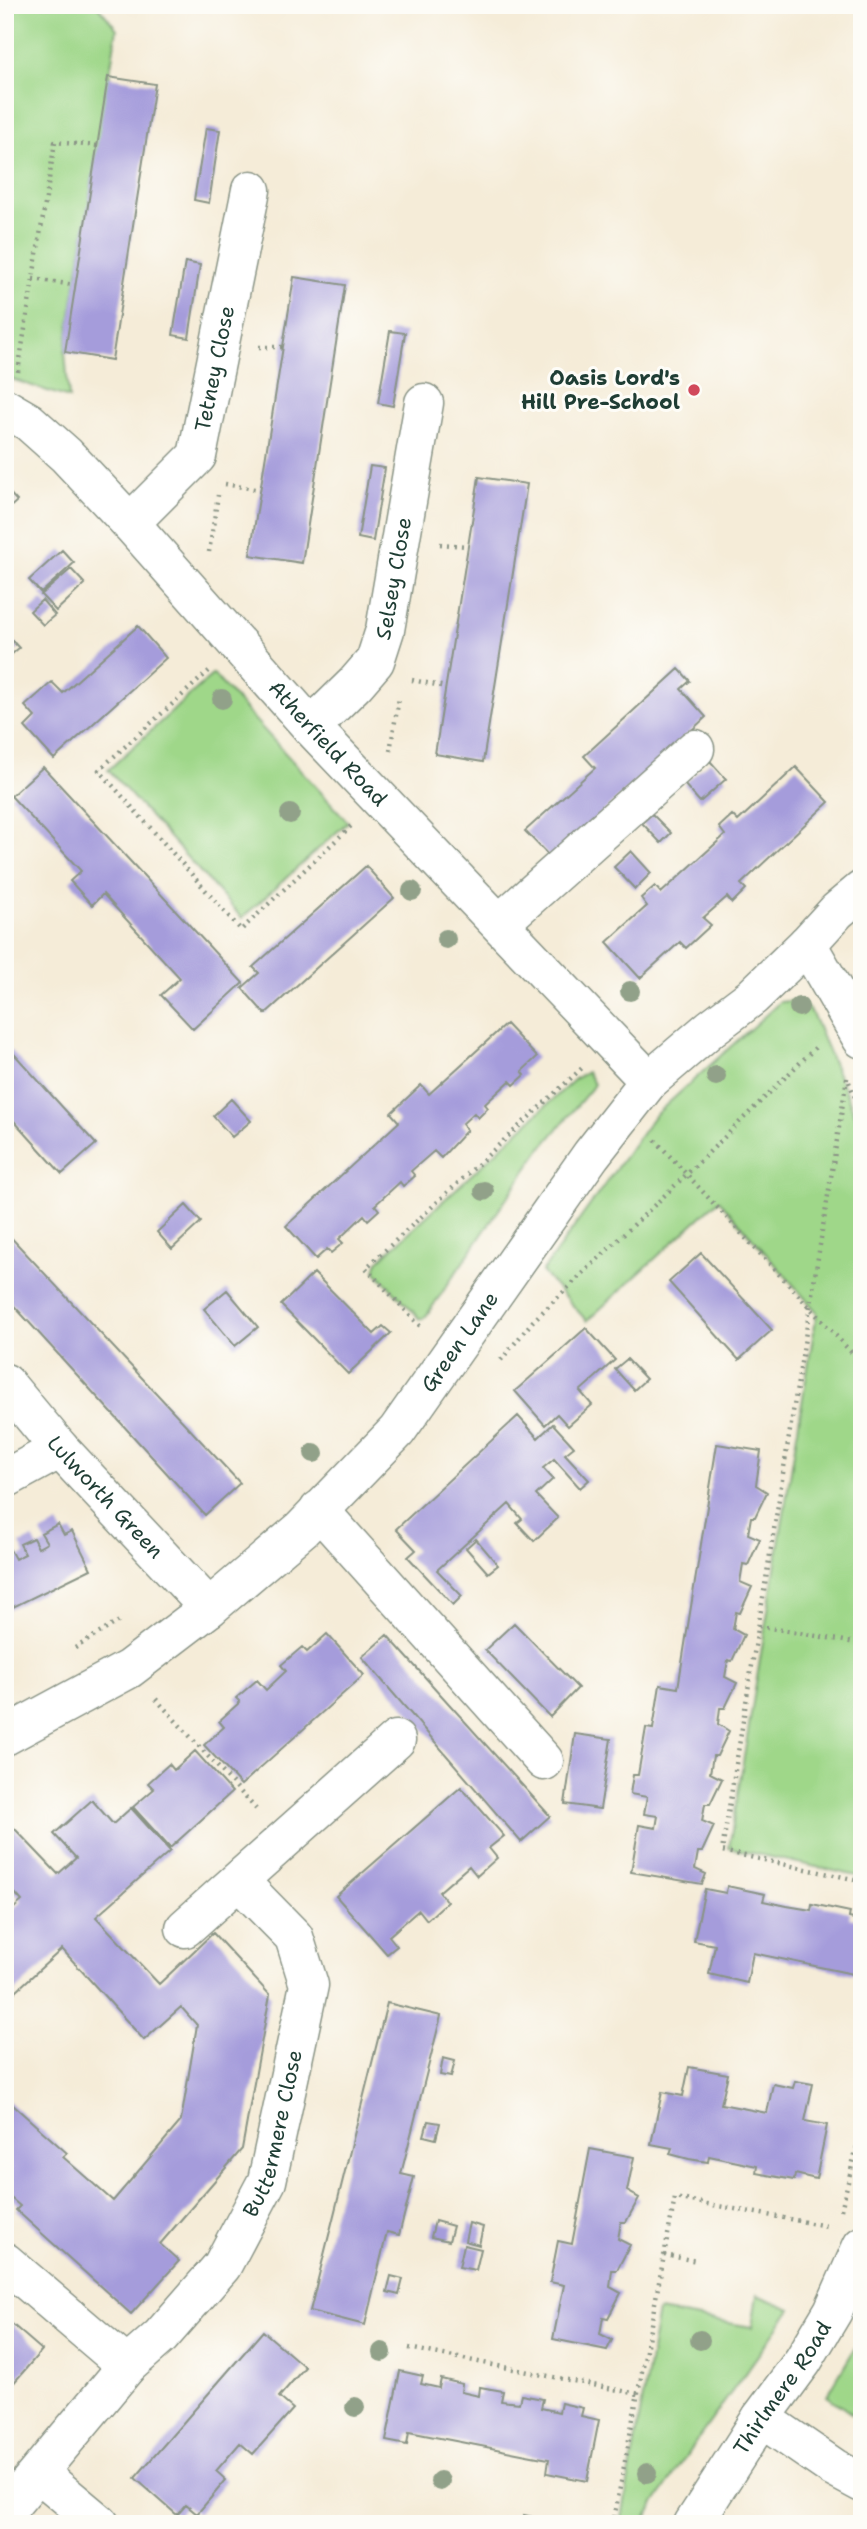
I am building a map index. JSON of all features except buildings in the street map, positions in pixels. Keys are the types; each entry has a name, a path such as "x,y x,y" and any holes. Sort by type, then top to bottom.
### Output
{"street":[{"name":"Tetney Close","path":"130,523 197,456 251,190"},
{"name":"Selsey Close","path":"311,727 375,661 385,630 425,403"},
{"name":"Atherfield Road","path":"5,408 29,422 66,455 311,727 611,1041 638,1095"},
{"path":"500,923 695,749"},
{"name":"Green Lane","path":"5,1736 129,1669 209,1608 302,1529 397,1431 591,1155 638,1095 710,1028 752,998 836,911 862,890"},
{"path":"807,944 851,1041"},
{"name":"Lulworth Green","path":"5,1383 60,1449 209,1608"},
{"path":"5,1479 60,1449"},
{"path":"319,1510 544,1761"},
{"path":"185,1928 396,1740"},
{"name":"Buttermere Close","path":"5,2512 127,2366 161,2336 222,2266 267,2181 309,1985 295,1937 239,1881"},
{"name":"Thirlmere Road","path":"693,2524 761,2418 803,2361 833,2311 849,2237"},
{"path":"5,2262 127,2366"},
{"path":"761,2418 834,2469 862,2483"},
{"path":"39,2473 100,2524"}],"path":[{"path":"5,369 18,374 55,142 97,146"},
{"path":"33,279 75,285"},
{"path":"220,483 260,490"},
{"path":"199,550 208,560"},
{"path":"218,664 99,770 241,930 360,818"},
{"path":"383,748 389,756"},
{"path":"430,1318 423,1329 366,1268 611,1041"},
{"path":"851,1041 849,1081 722,1851 862,1881"},
{"path":"500,1362 533,1321 687,1174 851,1041"},
{"path":"849,1081 862,1115"},
{"path":"638,1095 687,1174 862,1363"},
{"path":"5,1169 13,1177 5,1184"},
{"path":"75,1648 144,1606 182,1578"},
{"path":"759,1626 862,1644"},
{"path":"129,1669 284,1841"},
{"path":"613,2524 675,2198 849,2237"},
{"path":"664,2255 697,2260"},
{"path":"409,2348 638,2393"},
{"path":"358,2522 370,2524"}],"green space":[{"path":"5,5 97,5 117,29 65,352 69,398 5,377"},
{"path":"213,674 348,822 242,918 108,770"},
{"path":"799,1000 812,1013 862,1131 862,1877 729,1848 817,1312 719,1200 587,1321 542,1272 654,1116 780,1002"},
{"path":"587,1072 594,1084 591,1089 540,1150 426,1316 421,1319 418,1317 375,1271 378,1261 576,1078"},
{"path":"757,2295 791,2309 690,2450 642,2524 621,2524 658,2311 752,2327"},
{"path":"862,2336 862,2421 827,2396"}],"place":[{"name":"Oasis Lord's Hill Pre-School","path":"694,390"}]}
